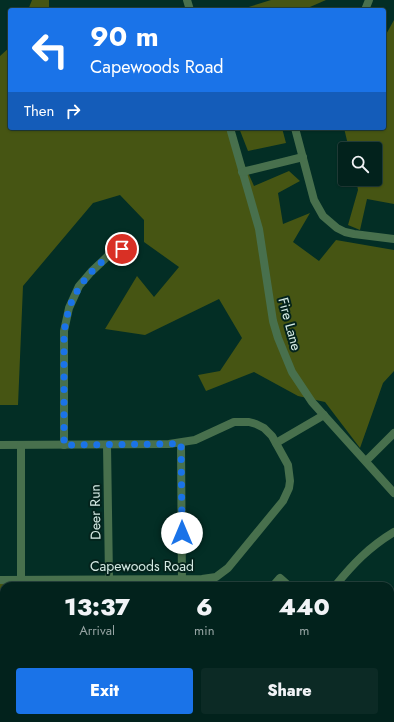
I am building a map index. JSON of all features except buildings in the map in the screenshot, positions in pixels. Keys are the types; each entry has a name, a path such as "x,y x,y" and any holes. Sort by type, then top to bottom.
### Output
{"street":[{"name":"Fire Lane","path":"231,130 259,229 273,321 278,338 292,372 309,397 324,415 394,493"},
{"path":"296,130 314,200 323,216 330,223 341,230 354,234 394,239"},
{"path":"242,172 303,157"},
{"path":"64,445 64,331 69,308 79,286 91,272 110,254 127,249"},
{"path":"276,443 324,415"},
{"name":"Capewoods Road","path":"0,446 181,443 206,435 226,425 242,421 256,424 264,428 272,436 288,465 290,474 289,488 283,501 223,573 209,578 182,582 109,578 0,580"},
{"path":"366,461 394,433"},
{"path":"181,443 182,582"},
{"path":"21,445 21,580"},
{"name":"Deer Run","path":"107,445 109,578"},
{"path":"338,582 355,562 368,550 394,532"},
{"path":"276,582 280,578 284,582"}],"green space":[{"path":"32,0 49,0 49,8 29,8"},
{"path":"271,0 326,0 308,8 245,8"},
{"path":"394,20 394,204 367,199 360,230 348,225 358,190 357,186 382,186 382,142 347,142 344,130 386,130 386,34"},
{"path":"8,49 8,130 229,130 254,186 289,171 300,181 278,193 283,224 310,213 293,242 319,261 336,240 394,250 394,371 383,383 360,448 325,402 298,396 254,372 206,391 198,375 220,371 242,338 219,299 145,335 105,329 137,276 154,297 179,267 144,242 144,220 120,195 93,203 23,286 18,405 0,405 0,56"},
{"path":"240,130 283,130 286,143 248,151"},
{"path":"93,577 93,582 0,582 0,578"}],"route":[{"path":"122,249 110,254 87,276 79,286 69,308 64,331 64,445 181,443 182,533"}]}
